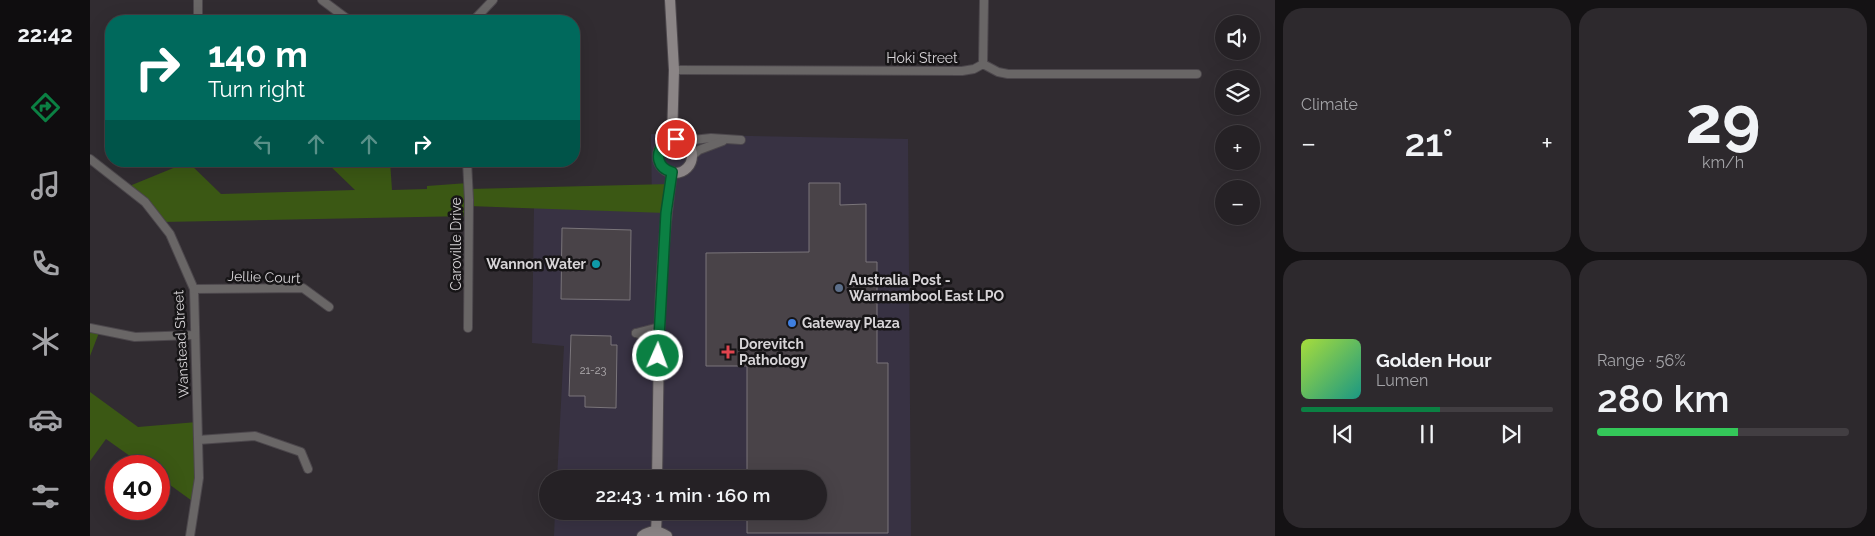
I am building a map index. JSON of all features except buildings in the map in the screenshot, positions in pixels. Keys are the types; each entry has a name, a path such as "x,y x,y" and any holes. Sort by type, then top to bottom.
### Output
{"street":[{"path":"198,0 198,15"},
{"path":"322,0 342,15"},
{"path":"479,15 493,0"},
{"path":"670,0 674,70 672,139"},
{"path":"984,0 983,64 998,72 1008,74 1197,74"},
{"name":"Hoki Street","path":"674,70 962,71 974,69 983,64"},
{"path":"727,139 699,150 692,156 684,170 667,171 660,164 658,155 664,143 672,139 684,141 711,138 727,139 741,140"},
{"path":"684,141 690,148 692,156"},
{"name":"Wanstead Street","path":"90,159 145,202 170,234 194,289 199,478 190,536"},
{"name":"Caroville Drive","path":"467,167 469,200 468,328"},
{"path":"657,470 659,327 666,213 672,172"},
{"name":"Jellie Court","path":"194,289 303,288 329,307"},
{"path":"659,327 636,333 659,341"},
{"path":"90,328 135,337 195,335"},
{"path":"198,440 255,436 301,452 308,469"},
{"path":"656,531 657,520"},
{"path":"642,536 650,531 656,531 667,536"}],"shaded area":[{"path":"651,134 908,139 911,536 554,536 555,520 827,520 827,470 557,470 564,346 532,343 534,207 652,206"}],"green space":[{"path":"176,167 193,167 221,194 355,190 331,167 390,167 392,190 427,189 427,186 468,183 469,189 670,184 666,213 469,206 469,216 161,222 127,187"},
{"path":"90,330 100,330 90,356"},
{"path":"90,392 138,427 197,422 195,503 170,485 170,455 129,455 106,439 90,461"}],"place":[{"name":"Wannon Water","path":"596,264"},
{"name":"Australia Post - Warrnambool East LPO","path":"839,288"},
{"name":"Gateway Plaza","path":"792,323"},
{"name":"Dorevitch Pathology","path":"728,352"}],"route":[{"path":"658,356 666,213 672,172 667,171 660,164 658,155 664,143 668,140 676,139"}]}
